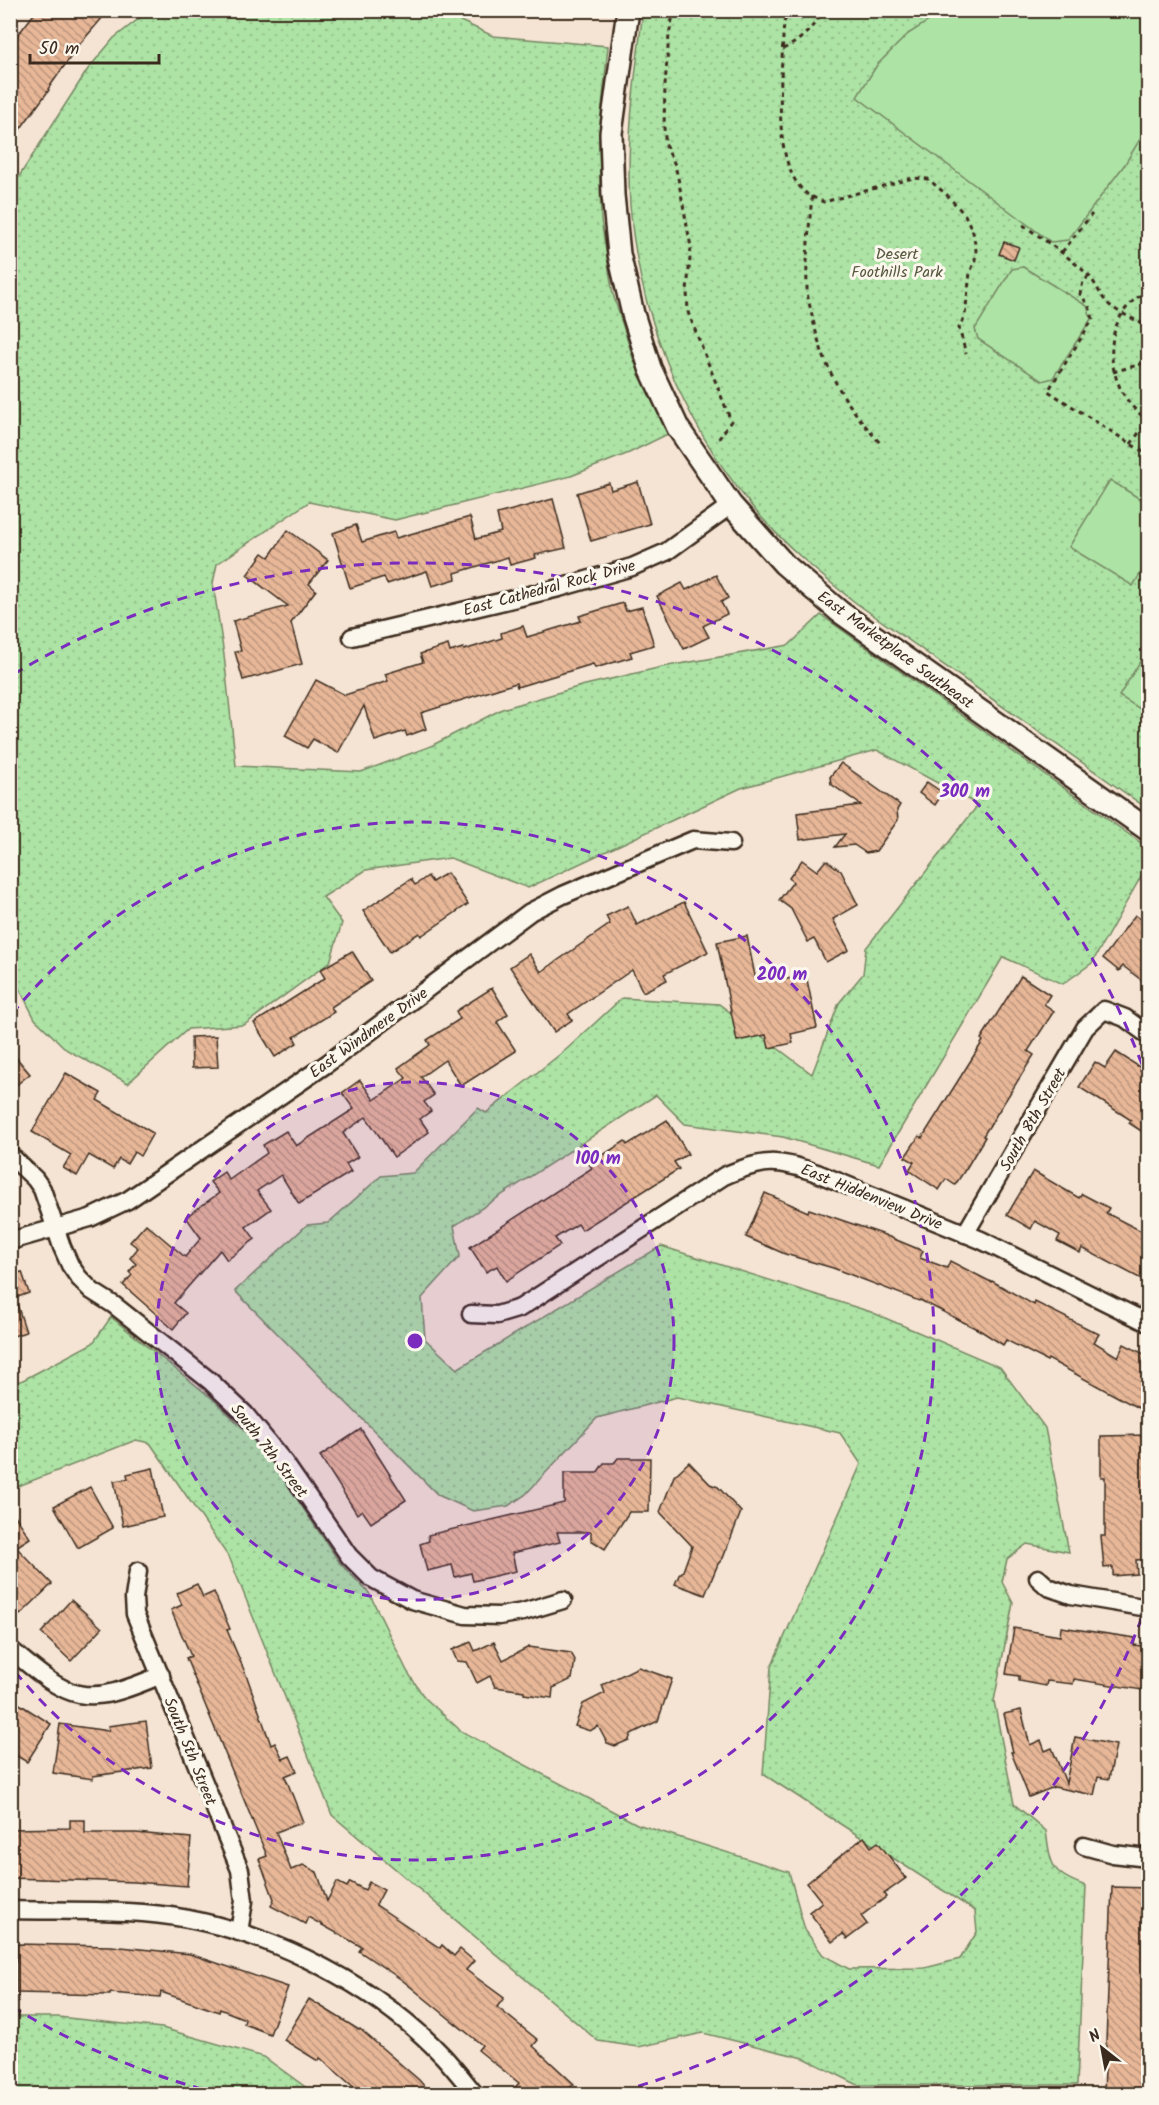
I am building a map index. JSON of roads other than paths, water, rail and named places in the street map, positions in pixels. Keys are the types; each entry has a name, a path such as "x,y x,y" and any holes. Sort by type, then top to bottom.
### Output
{"street":[{"name":"East Marketplace Southeast","path":"628,10 611,133 613,195 619,254 633,314 650,368 678,428 731,505 784,564 840,612 1149,830"},
{"name":"East Cathedral Rock Drive","path":"352,637 559,588 632,567 666,552 731,505"},
{"name":"East Windmere Drive","path":"10,1241 90,1218 128,1200 328,1064 530,912 563,895 693,840 731,843"},
{"name":"South 8th Street","path":"965,1233 1085,1028 1104,1010 1125,1018 1149,1035"},
{"name":"South 7th Street","path":"10,1155 42,1189 54,1227 70,1265 92,1291 180,1357 245,1414 284,1462 349,1556 371,1578 412,1600 465,1615 499,1616 523,1612 563,1600"},
{"name":"East Hiddenview Drive","path":"471,1314 497,1315 520,1308 724,1176 751,1165 773,1162 793,1165 981,1239 1149,1323"},
{"name":"South 5th Street","path":"138,1571 134,1598 135,1614 240,1870 244,1901 239,1932"},
{"path":"1038,1578 1048,1587 1071,1595 1149,1608"},
{"path":"10,1649 45,1679 77,1695 114,1693 161,1675"},
{"path":"1084,1846 1113,1854 1149,1858"},
{"path":"10,1910 143,1913 214,1925 303,1956 337,1974 410,2026 443,2056 475,2094"}],"park label":[{"name":"Desert Foothills Park","path":"897,262"}]}
